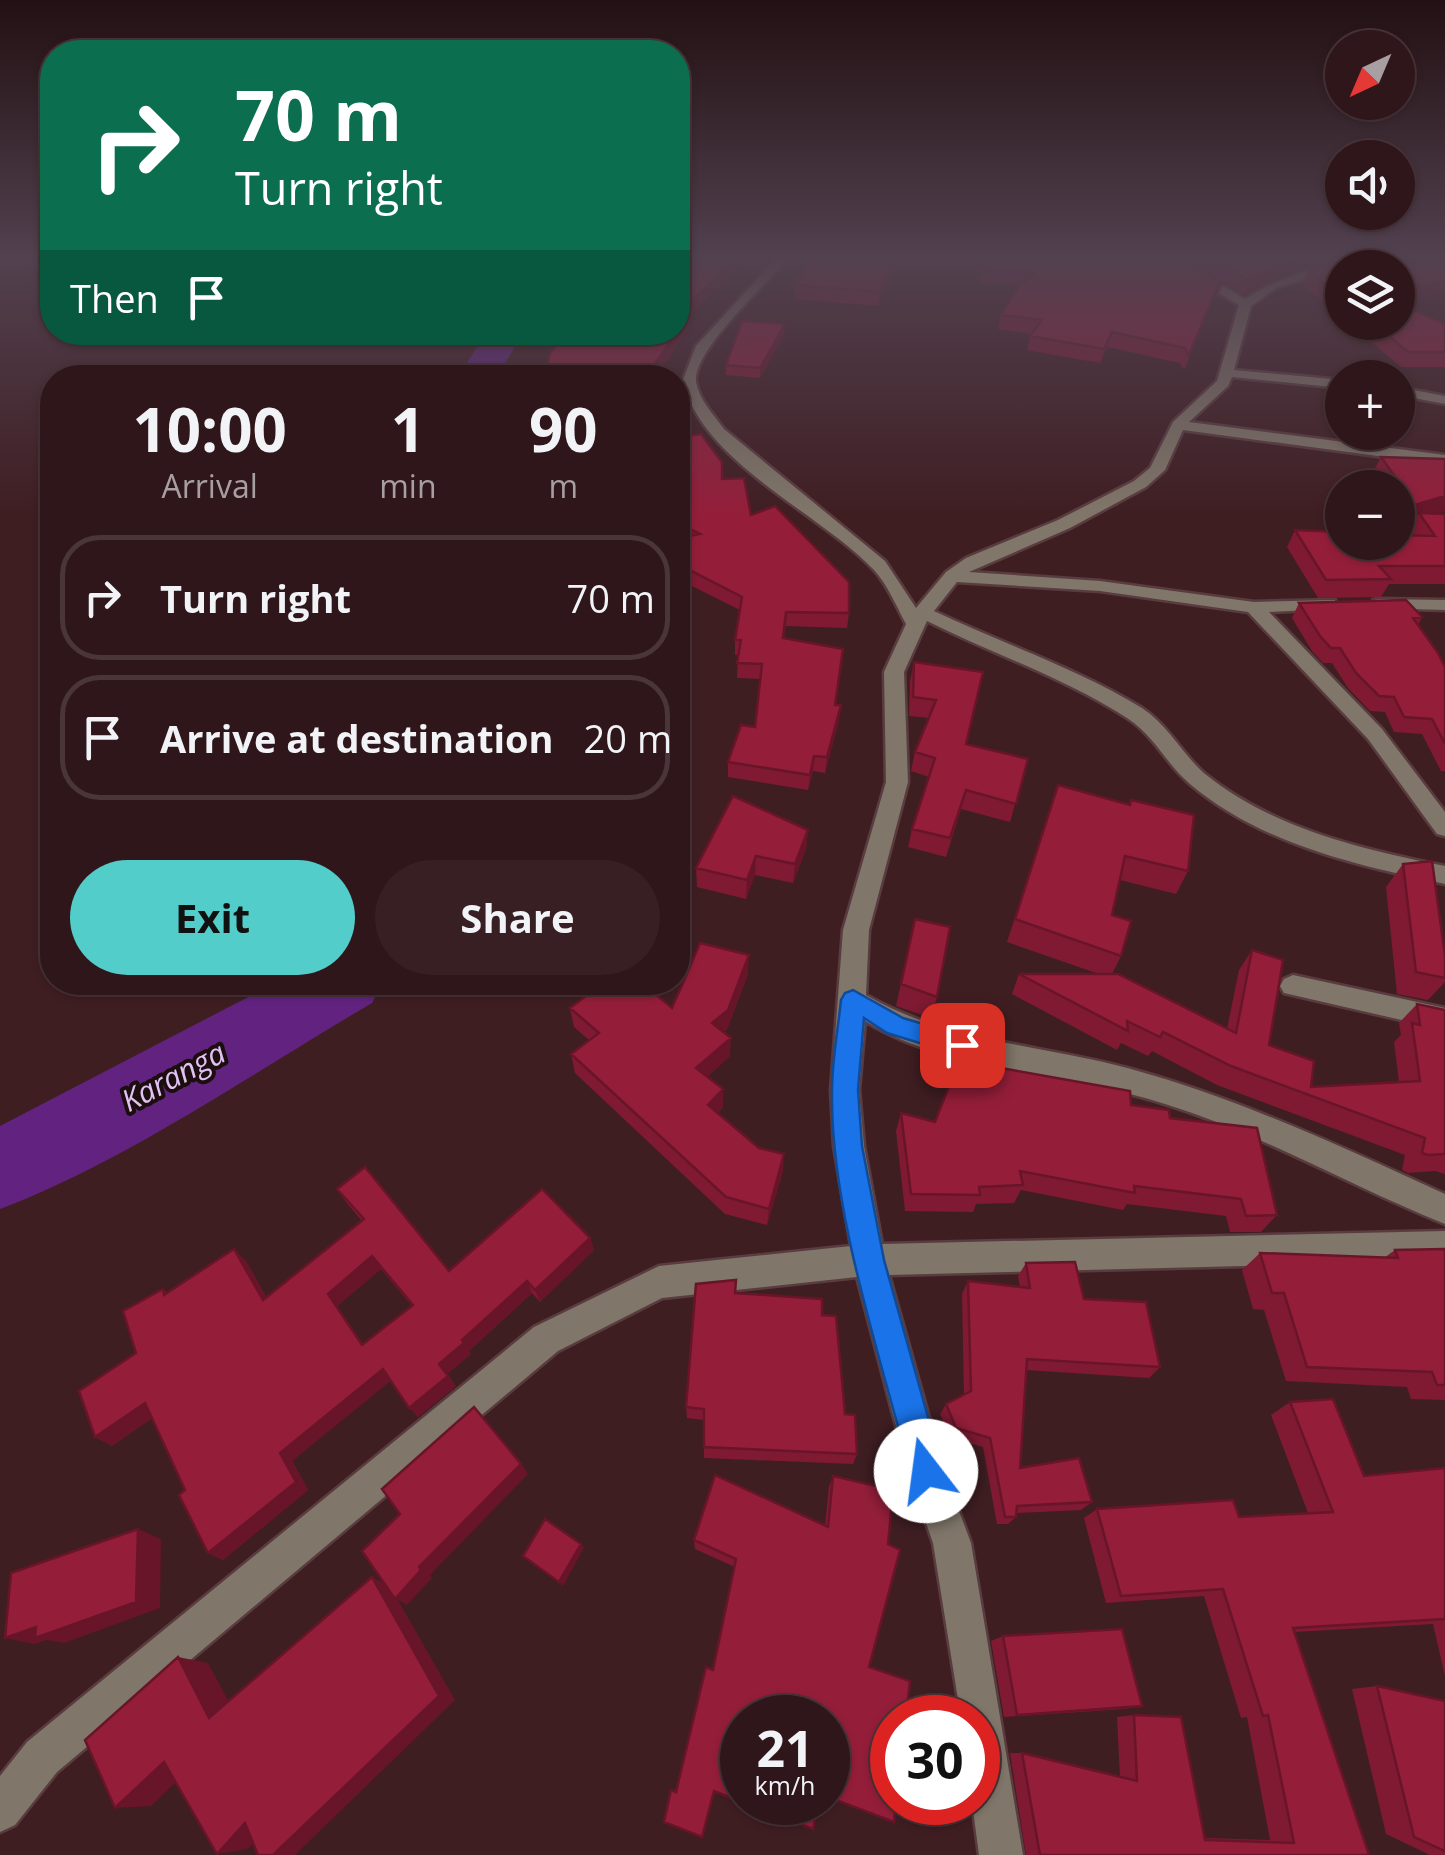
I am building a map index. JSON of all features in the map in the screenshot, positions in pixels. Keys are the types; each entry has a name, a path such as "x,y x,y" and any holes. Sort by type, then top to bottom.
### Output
{"street":[{"path":"706,343 691,366 690,384 706,414 765,475 878,564 918,618 1117,702 1156,727 1198,778 1252,815 1335,850 1445,875"},
{"path":"1001,1855 952,1543 926,1471 869,1260 849,1146 845,1090 856,930 897,782 894,672 918,618 952,576 972,562 1064,524 1140,484 1166,456 1178,424 1210,398 1228,373 1235,343"},
{"path":"1228,373 1325,382"},
{"path":"1415,394 1445,400"},
{"path":"1178,424 1445,460"},
{"path":"952,576 1100,586 1254,607 1445,604"},
{"path":"1254,607 1375,734 1445,828"},
{"path":"1293,986 1445,1019"},
{"path":"853,1000 896,1026 928,1038 1124,1078 1221,1108 1445,1209"},
{"path":"0,1810 42,1757 546,1340 659,1282 869,1260 1445,1246"}],"building":[{"path":"734,343 774,343 760,368 726,365"},
{"path":"1067,343 1107,343 1104,349"},
{"path":"1160,343 1194,343 1189,355 1185,348"},
{"path":"1397,343 1445,343 1445,352 1408,352"},
{"path":"556,345 668,345 654,365 547,365"},
{"path":"701,434 722,462 722,479 744,478 751,515 775,506 849,582 849,613 786,612 783,638 843,649 835,705 841,705 827,757 814,756 810,775 728,762 741,725 755,727 762,664 737,663 741,640 735,640 742,597 690,570 690,536 700,534 690,529 690,435"},
{"path":"1381,457 1445,459 1445,496 1415,505 1415,470 1390,470"},
{"path":"1419,513 1445,514 1445,566 1379,566 1391,579 1326,580 1295,530 1325,531 1325,560 1415,560 1415,535 1435,536"},
{"path":"1406,600 1422,617 1413,618 1445,667 1445,744 1432,719 1404,717 1394,697 1379,696 1356,673 1340,648 1331,648 1320,636 1299,603"},
{"path":"914,662 983,672 966,744 1028,759 1016,804 966,790 950,838 912,829 935,758 915,752 936,700 913,697"},
{"path":"1058,785 1130,805 1131,800 1194,815 1188,871 1125,856 1112,915 1131,921 1121,956 1015,919"},
{"path":"733,796 808,830 795,864 756,856 747,880 696,868"},
{"path":"1432,861 1445,978 1416,972 1403,864"},
{"path":"915,919 950,927 937,997 901,984"},
{"path":"700,943 749,955 728,1010 712,1023 731,1038 696,1068 723,1089 708,1105 759,1148 784,1154 769,1209 726,1197 571,1054 599,1033 570,1008 587,995 656,995 672,1008 678,995 690,995 690,966"},
{"path":"1252,950 1283,960 1269,1045 1314,1061 1311,1087 1420,1081 1412,1023 1420,1025 1417,1004 1445,1010 1445,1154 1422,1153 1425,1138 1231,1066 1163,1032 1160,1037 1127,1021 1128,1031 1019,974 1118,974 1236,1033"},
{"path":"967,1062 1130,1091 1131,1105 1169,1110 1170,1118 1257,1128 1277,1215 1246,1216 1241,1199 1134,1186 1135,1193 1020,1171 1023,1185 979,1187 980,1195 911,1194 901,1113 935,1122 953,1076 971,1076"},
{"path":"365,1167 449,1271 542,1189 590,1238 535,1290 527,1281 462,1340 464,1343 439,1364 448,1376 409,1408 383,1369 280,1453 296,1482 208,1553 179,1495 185,1490 145,1403 95,1437 79,1391 136,1353 123,1311 163,1289 164,1295 234,1249 263,1300 364,1219 337,1189","holes":["372,1256 413,1305 362,1345 328,1294"]},
{"path":"1445,1249 1445,1385 1437,1385 1432,1372 1307,1367 1284,1293 1272,1293 1260,1253 1398,1258 1395,1250"},
{"path":"1075,1262 1084,1299 1146,1302 1160,1367 1027,1359 1020,1468 1079,1458 1092,1502 1017,1506 1016,1517 1005,1517 990,1438 956,1428 946,1404 971,1391 968,1281 1030,1288 1026,1263"},
{"path":"736,1280 735,1293 822,1299 822,1315 836,1316 845,1414 855,1415 857,1454 704,1447 704,1409 686,1407 696,1284"},
{"path":"1333,1399 1364,1476 1445,1468 1445,1619 1293,1628 1369,1855 1040,1855 1022,1753 1137,1781 1134,1715 1181,1717 1205,1840 1294,1843 1268,1715 1263,1716 1223,1589 1121,1596 1097,1509 1233,1500 1239,1517 1333,1512 1290,1402"},
{"path":"474,1407 521,1464 419,1567 421,1570 395,1599 362,1551 400,1514 382,1489"},
{"path":"715,1475 828,1527 833,1476 893,1490 888,1544 900,1550 869,1667 910,1681 908,1695 870,1695 870,1813 850,1805 850,1695 720,1695 720,1793 714,1791 702,1837 664,1822 671,1790 676,1792 706,1667 713,1670 736,1559 694,1540"},
{"path":"545,1519 581,1544 559,1582 523,1556"},
{"path":"138,1529 136,1602 35,1638 36,1627 5,1638 11,1573"},
{"path":"372,1577 439,1696 273,1855 258,1855 245,1823 217,1854 164,1762 115,1808 85,1740 178,1657 209,1718"},
{"path":"1122,1629 1142,1706 1017,1715 1003,1636"},
{"path":"1377,1686 1445,1701 1445,1851 1414,1837"}],"waterway":[{"name":"Karanga","path":"484,365 498,345"},
{"name":"Karanga","path":"0,1169 113,1112 322,995"}],"route":[{"path":"926,1471 869,1260 849,1146 845,1090 853,1000 896,1026 962,1045"}]}
